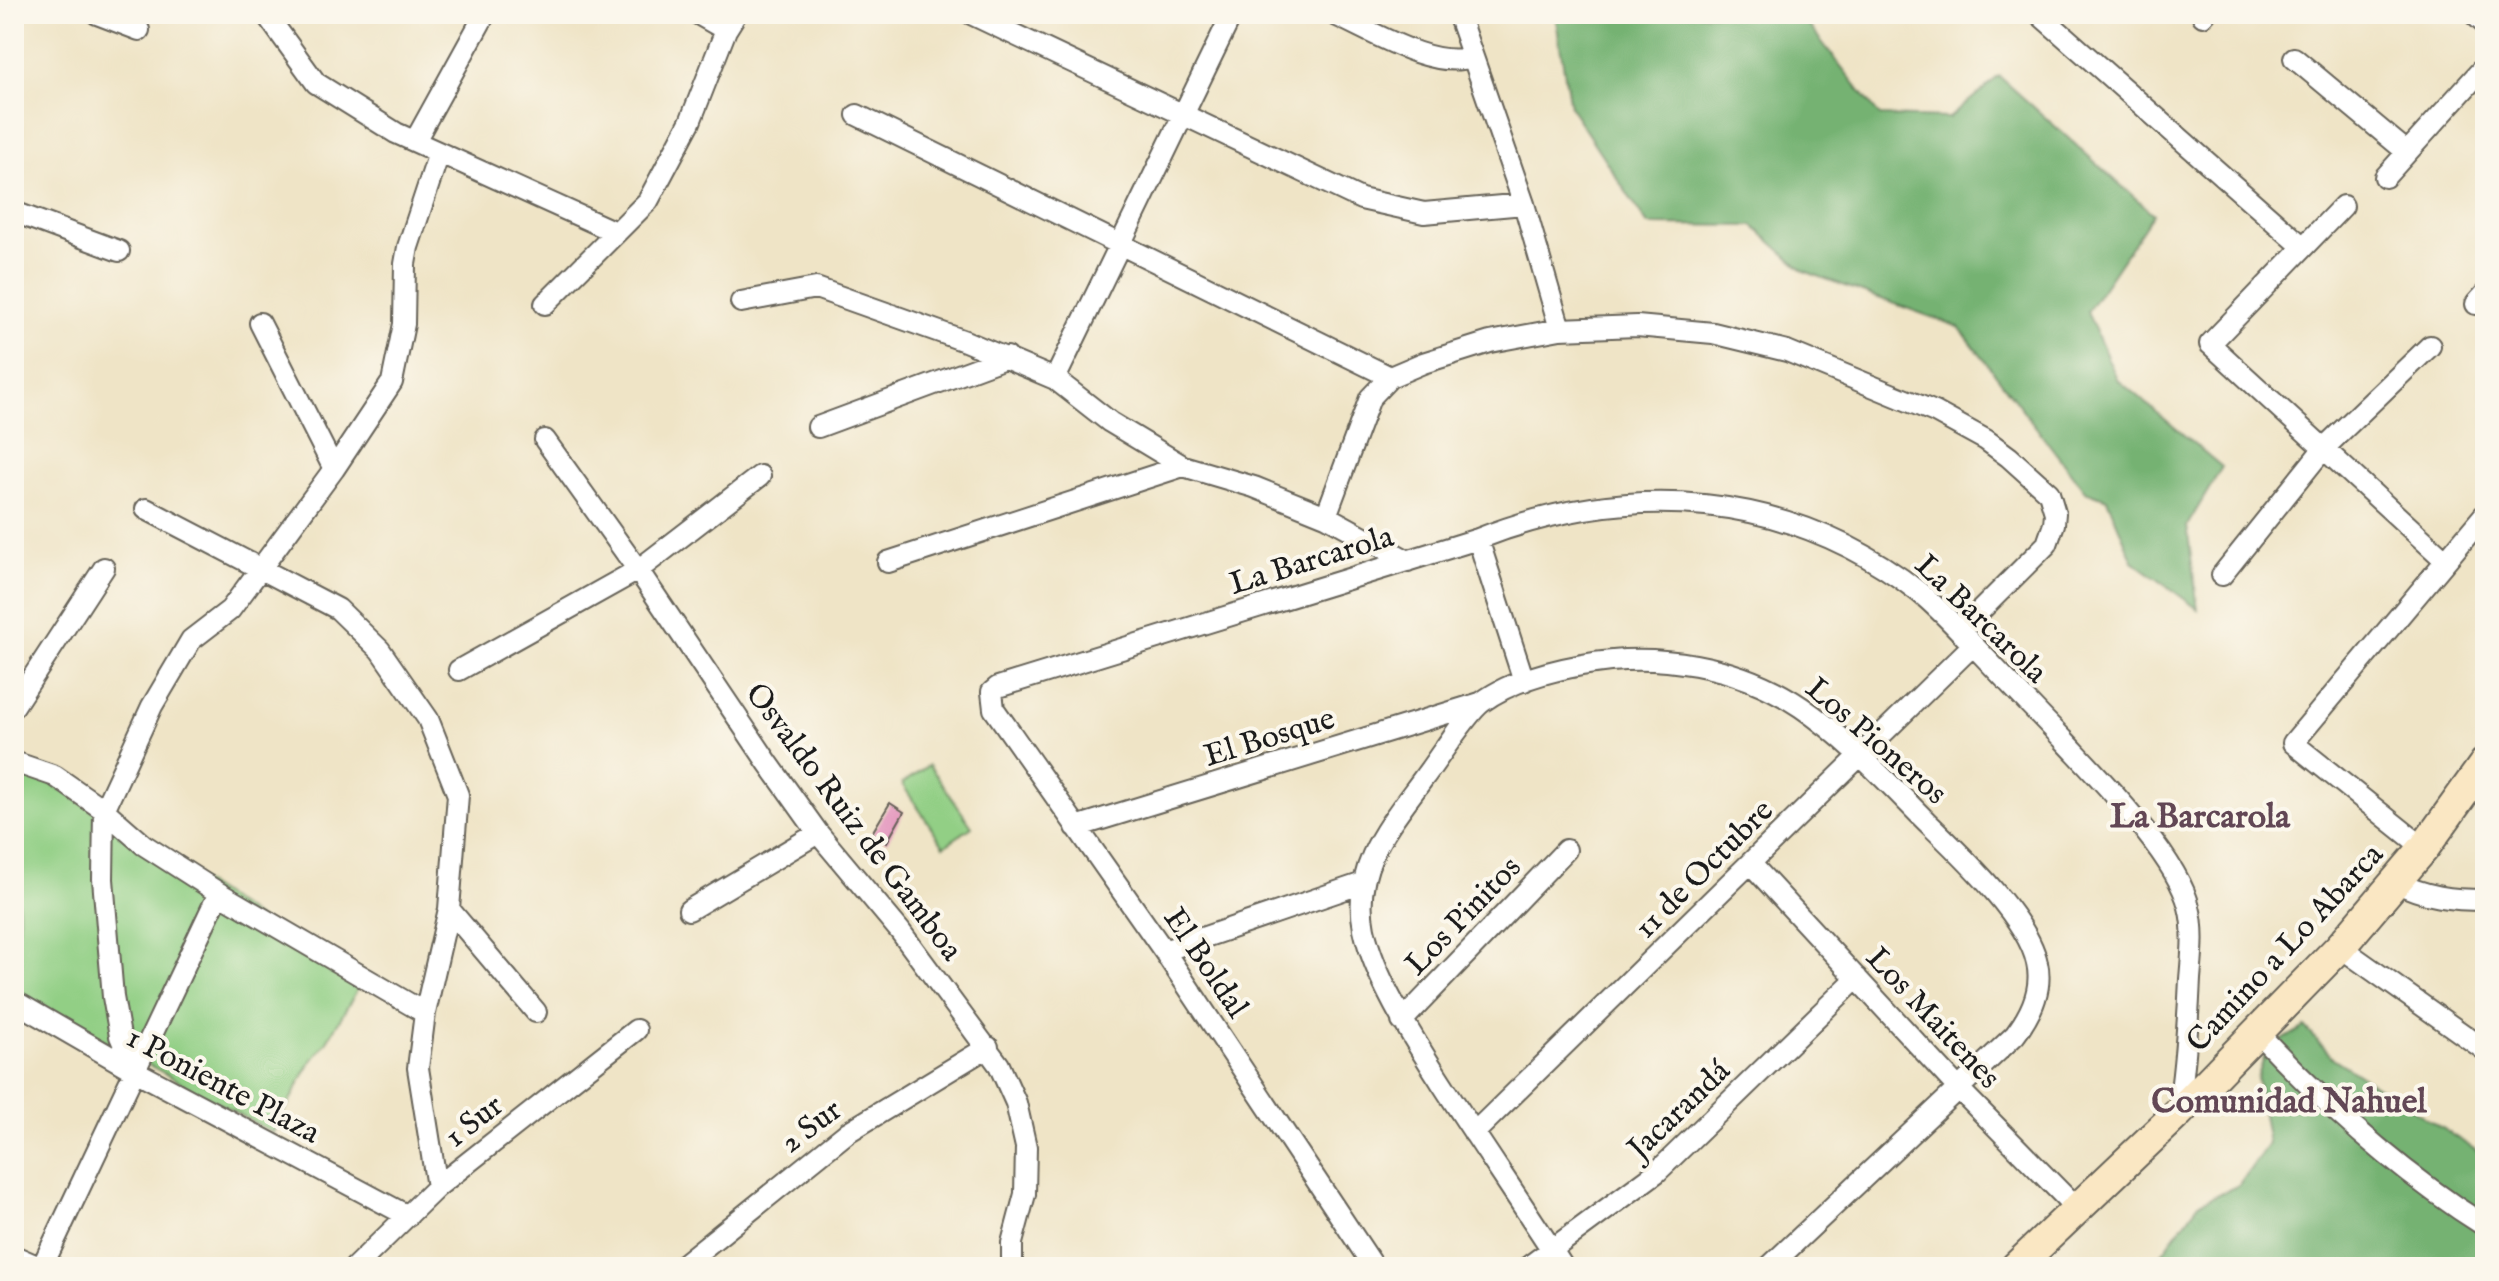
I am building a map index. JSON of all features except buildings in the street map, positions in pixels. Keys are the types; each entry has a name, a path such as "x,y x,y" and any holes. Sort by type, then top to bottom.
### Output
{"main road":[{"name":"Camino a Lo Abarca","path":"2016,1267 2178,1113 2340,947 2424,848 2485,763"}],"street":[{"path":"97,14 139,30"},
{"path":"266,14 316,83 396,133 615,232"},
{"path":"415,141 485,14"},
{"path":"545,304 648,201 690,122 731,22 698,14"},
{"path":"971,14 1361,199 1424,213 1524,204"},
{"path":"1055,379 1232,14"},
{"path":"1333,14 1433,58 1452,61 1471,57"},
{"path":"1458,14 1524,204 1560,329"},
{"path":"2039,14 2302,246"},
{"path":"2474,14 2485,24"},
{"path":"2294,58 2407,152"},
{"path":"2385,177 2485,66"},
{"path":"857,115 1390,377 1370,398 1326,516"},
{"path":"135,1071 120,1036 113,997 103,879 104,810 152,706 191,640 230,610 334,469 392,382 404,324 408,247 439,153"},
{"path":"2343,206 2210,344 2445,560"},
{"path":"14,212 119,251"},
{"path":"741,302 816,288 1007,357 1055,379 1110,422 1183,466 1254,487 1326,516 1408,561"},
{"path":"260,323 334,469"},
{"name":"11 de Octubre","path":"1390,377 1490,342 1560,329 1598,326 1675,328 1738,338 1787,351 1935,412 2009,457 2049,493 2055,513 2051,534 2040,553 1860,755 1474,1133"},
{"path":"2222,575 2324,448 2430,346"},
{"path":"818,427 1007,357"},
{"name":"Osvaldo Ruiz de Gamboa","path":"545,440 818,833 900,931 988,1047 1004,1074 1016,1103 1026,1147 1025,1194 1012,1243 1012,1267"},
{"path":"888,562 1183,466"},
{"path":"459,670 638,570 760,476"},
{"name":"La Barcarola","path":"992,692 998,687 1546,516 1592,506 1651,502 1723,507 1793,524 1861,553 1921,593 2102,781 2167,862 2183,888 2192,926 2187,1060 2178,1113"},
{"path":"146,509 338,609 380,650 428,719 458,795 449,909 425,1013 418,1068 437,1187"},
{"path":"2424,848 2293,743 2485,514"},
{"path":"1478,539 1524,681"},
{"path":"14,706 104,568"},
{"name":"Los Pioneros","path":"1558,1259 1402,1021 1364,931 1363,883 1370,858 1382,834 1480,703 1524,681 1568,667 1621,660 1675,662 1702,666 1754,682 1778,694 1802,708 1860,755 1994,892 2026,936 2037,963 2038,988 2023,1024 1959,1089 1769,1267"},
{"name":"El Boldal","path":"992,692 994,709 1164,951 1374,1267"},
{"name":"El Bosque","path":"1076,827 1480,703"},
{"path":"14,762 55,776 104,810 144,845 219,893 425,1013"},
{"path":"689,910 818,833"},
{"name":"Los Pinitos","path":"1402,1021 1566,850"},
{"name":"Los Maitenes","path":"1751,864 1959,1089 2077,1209"},
{"path":"2396,882 2417,893 2440,898 2485,900"},
{"path":"1164,951 1363,883"},
{"path":"14,1256 41,1267 219,893"},
{"path":"449,909 536,1012"},
{"path":"2340,947 2485,1050"},
{"name":"Jacarandá","path":"1528,1267 1558,1259 1657,1172 1857,978"},
{"name":"1 Poniente Plaza","path":"14,1001 135,1071 408,1216"},
{"name":"1 Sur","path":"355,1267 437,1187 636,1030"},
{"path":"2257,1032 2357,1131 2431,1190 2485,1226"},
{"name":"2 Sur","path":"680,1267 848,1132 988,1047"}],"green space":[{"path":"1555,14 1800,14 1880,116 1949,118 1999,76 2153,214 2087,312 2117,379 2222,467 2187,526 2198,609 2133,561 2107,499 2085,491 1959,327 1804,271 1753,226 1648,225 1570,107"},
{"path":"929,765 972,827 944,846 902,784"},
{"path":"14,767 51,783 360,985 326,1043 310,1063 273,1133 14,991 14,944 19,910 14,884"},
{"path":"2305,1027 2333,1058 2485,1156 2485,1267 2152,1267 2199,1203 2239,1185 2268,1144 2257,1079 2267,1049"}],"district":[{"name":"La Barcarola","path":"2200,815"},
{"name":"Comunidad Nahuel","path":"2289,1100"}]}
